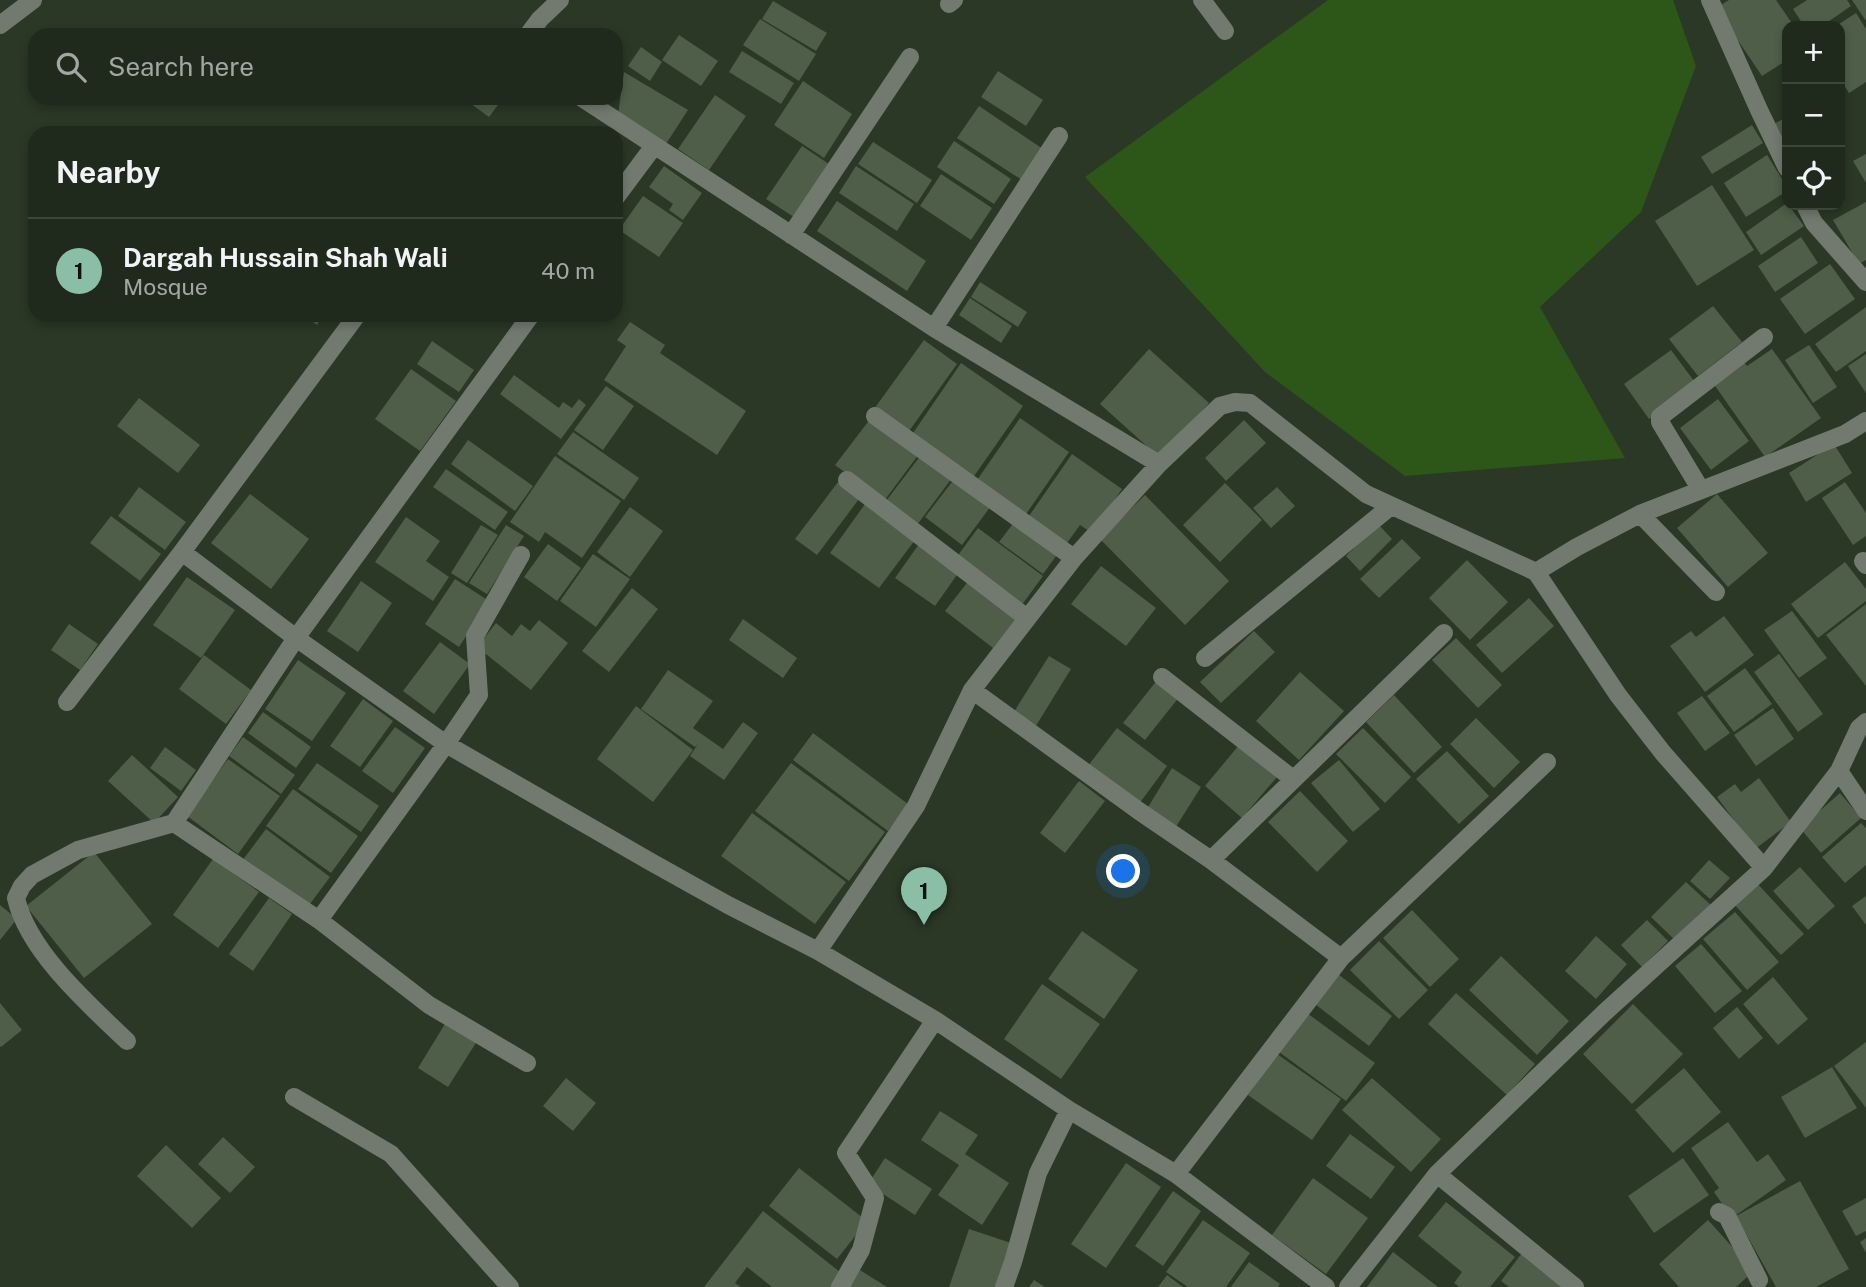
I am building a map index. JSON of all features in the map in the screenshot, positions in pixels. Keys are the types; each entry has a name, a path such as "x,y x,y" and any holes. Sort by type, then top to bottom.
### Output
{"street":[{"path":"0,24 33,0"},
{"path":"533,28 561,0"},
{"path":"1202,0 1225,31"},
{"path":"1710,0 1782,158"},
{"path":"791,235 910,57"},
{"path":"592,105 934,328 1159,464"},
{"path":"934,328 1059,136"},
{"path":"623,188 654,146"},
{"path":"1808,210 1814,223 1866,282"},
{"path":"67,702 352,322"},
{"path":"127,1041 86,1003 33,940 19,912 16,898 22,886 32,875 78,850 174,823 296,638 526,322"},
{"path":"1701,490 1660,422 1660,417 1763,337"},
{"path":"818,951 916,806 972,690 1074,558 1159,464 1220,406 1235,402 1250,403 1366,494 1536,572 1618,695 1663,753 1764,868"},
{"path":"874,416 1074,558"},
{"path":"1536,572 1640,514 1845,434 1866,421"},
{"path":"846,480 1027,618"},
{"path":"1205,658 1391,506"},
{"path":"1640,514 1716,592"},
{"path":"182,552 296,638 446,744 695,886 818,951 934,1020 1069,1110 1176,1174 1326,1287"},
{"path":"319,920 479,695 475,636 521,555"},
{"path":"1211,860 1444,633"},
{"path":"1162,677 1293,779"},
{"path":"972,690 1211,860 1341,958"},
{"path":"1348,1287 1437,1174 1604,1013 1764,868 1839,771 1858,728 1866,722"},
{"path":"1176,1174 1341,958 1547,762"},
{"path":"1839,771 1866,811"},
{"path":"174,823 319,920 429,1005 527,1063"},
{"path":"840,1287 861,1250 875,1198 846,1153 934,1020"},
{"path":"294,1097 391,1154 510,1287"},
{"path":"1004,1287 1038,1173 1069,1110"},
{"path":"1437,1174 1575,1287"},
{"path":"1719,1212 1727,1216 1760,1285"}],"green space":[{"path":"1328,0 1673,0 1696,66 1641,212 1540,307 1625,458 1405,476 1265,372 1085,177"}],"building":[{"path":"1729,0 1776,0 1791,21 1782,21 1782,63 1762,76 1716,8"},
{"path":"1807,0 1847,0 1851,6 1829,21 1801,21 1793,9"},
{"path":"1852,0 1866,0 1866,21"},
{"path":"773,1 827,33 816,51 762,19"},
{"path":"1856,13 1866,29 1866,82 1849,93 1845,87 1844,21"},
{"path":"760,19 816,54 799,81 743,45"},
{"path":"679,35 718,61 701,86 662,60"},
{"path":"641,47 662,62 650,81 628,66"},
{"path":"742,51 794,83 781,104 729,72"},
{"path":"998,71 1043,100 1026,126 981,97"},
{"path":"624,72 688,110 666,144 618,115 619,105 623,105"},
{"path":"803,81 852,114 824,158 774,125"},
{"path":"715,95 746,116 709,170 678,149"},
{"path":"473,105 498,105 489,117"},
{"path":"979,106 1043,149 1022,180 957,138"},
{"path":"1782,120 1782,144 1772,125"},
{"path":"1752,125 1763,143 1712,174 1701,157"},
{"path":"954,141 1011,179 994,204 937,167"},
{"path":"873,142 932,180 917,203 858,164"},
{"path":"802,146 832,166 797,219 766,199"},
{"path":"1866,154 1866,183 1853,161"},
{"path":"1767,155 1782,179 1782,194 1746,217 1724,183"},
{"path":"664,166 702,193 683,220 669,210 673,204 649,187"},
{"path":"856,166 914,204 897,231 839,193"},
{"path":"941,174 992,208 971,240 920,206"},
{"path":"1712,185 1754,250 1697,286 1655,221"},
{"path":"643,196 683,223 659,257 623,233 623,224"},
{"path":"837,201 926,261 907,291 817,231"},
{"path":"1866,202 1866,260 1859,264 1833,220"},
{"path":"1782,207 1782,210 1792,210 1804,226 1761,255 1746,232"},
{"path":"1801,237 1818,263 1775,292 1758,266"},
{"path":"1830,264 1855,299 1805,334 1780,299"},
{"path":"980,282 1027,312 1018,327 971,297"},
{"path":"970,298 1012,326 1001,343 959,315"},
{"path":"1713,306 1742,342 1698,376 1669,339"},
{"path":"1866,307 1866,351 1836,372 1815,344"},
{"path":"630,322 665,345 660,353 746,411 717,455 604,380 626,346 617,340"},
{"path":"924,340 957,364 907,434 874,409"},
{"path":"432,341 474,370 459,392 417,364"},
{"path":"1809,345 1837,387 1813,403 1785,360"},
{"path":"1149,349 1209,403 1160,458 1100,404"},
{"path":"1772,349 1821,418 1765,457 1713,383 1744,362 1747,366"},
{"path":"1671,350 1697,385 1649,419 1624,384"},
{"path":"1866,354 1866,393 1848,366"},
{"path":"961,363 1023,406 972,479 911,436"},
{"path":"411,369 456,401 420,451 375,419"},
{"path":"514,375 559,408 563,402 572,408 579,399 586,405 561,439 500,394"},
{"path":"606,386 634,406 603,450 574,430"},
{"path":"139,398 200,445 178,473 117,426"},
{"path":"1718,399 1749,441 1711,470 1680,428"},
{"path":"871,418 919,454 884,501 835,465"},
{"path":"1020,418 1069,452 1024,517 975,483"},
{"path":"1244,420 1266,443 1226,481 1205,458"},
{"path":"573,432 639,478 624,500 557,454"},
{"path":"468,440 533,486 515,511 451,464"},
{"path":"1834,444 1852,473 1806,502 1789,473"},
{"path":"1072,454 1122,489 1092,533 1080,525 1067,543 1029,516"},
{"path":"921,455 952,478 917,525 886,501"},
{"path":"555,456 621,501 582,558 545,532 539,542 510,522"},
{"path":"446,469 508,512 495,530 433,487"},
{"path":"955,478 991,506 962,545 925,517"},
{"path":"838,482 859,499 817,555 795,539"},
{"path":"1845,482 1866,513 1866,536 1853,545 1822,498"},
{"path":"1225,483 1262,520 1220,562 1183,525"},
{"path":"139,487 186,522 165,550 118,516"},
{"path":"1277,487 1295,506 1271,528 1253,508"},
{"path":"250,494 309,539 271,589 211,543"},
{"path":"1717,494 1768,553 1728,587 1677,528"},
{"path":"1145,495 1229,581 1185,625 1100,539"},
{"path":"865,504 915,540 879,588 830,553"},
{"path":"630,507 663,531 630,577 597,552"},
{"path":"111,516 161,554 140,581 90,543"},
{"path":"406,517 440,541 426,561 449,577 433,601 375,562"},
{"path":"1015,521 1059,552 1043,574 999,542"},
{"path":"1378,524 1392,539 1360,571 1346,556"},
{"path":"481,525 498,535 467,583 451,573"},
{"path":"506,525 524,536 487,594 469,583"},
{"path":"978,528 1043,576 1021,606 956,558"},
{"path":"1402,539 1421,558 1379,598 1360,579"},
{"path":"548,544 581,568 557,601 524,577"},
{"path":"919,544 959,572 935,606 895,578"},
{"path":"593,554 630,579 596,627 560,601"},
{"path":"1467,560 1508,602 1470,640 1429,598"},
{"path":"1845,562 1866,589 1866,601 1818,638 1791,604"},
{"path":"1101,566 1156,608 1126,646 1071,604"},
{"path":"187,577 235,610 201,658 153,625"},
{"path":"455,579 489,601 459,647 425,624"},
{"path":"970,579 1018,617 993,648 945,611"},
{"path":"361,581 392,603 358,652 327,631"},
{"path":"632,588 658,609 609,672 582,651"},
{"path":"1529,598 1554,626 1502,673 1476,645"},
{"path":"1866,604 1866,686 1826,635"},
{"path":"1792,611 1827,658 1799,678 1764,630"},
{"path":"1724,616 1754,655 1705,692 1670,646 1691,631 1696,637"},
{"path":"743,619 797,658 783,678 729,640"},
{"path":"539,620 568,643 531,690 477,647 496,623 512,636 521,624 530,631"},
{"path":"69,624 98,644 80,670 51,650"},
{"path":"1254,631 1275,652 1221,703 1200,682"},
{"path":"1456,638 1502,685 1478,708 1432,660"},
{"path":"440,642 470,664 434,714 403,691"},
{"path":"1779,654 1823,714 1798,732 1754,672"},
{"path":"204,655 251,690 226,724 179,689"},
{"path":"1049,656 1071,669 1034,729 1012,715"},
{"path":"298,660 346,693 312,741 265,709"},
{"path":"1745,668 1772,704 1734,732 1707,696"},
{"path":"668,670 713,701 693,728 723,749 743,722 758,733 724,780 690,756 698,744 695,747 641,709"},
{"path":"1300,672 1344,711 1299,760 1256,721"},
{"path":"1158,679 1180,696 1145,740 1123,723"},
{"path":"1394,695 1442,747 1414,773 1366,722"},
{"path":"1702,696 1730,733 1705,751 1677,713"},
{"path":"363,699 393,721 360,767 330,746"},
{"path":"636,706 693,750 653,802 597,759"},
{"path":"1773,708 1794,739 1756,766 1734,735"},
{"path":"263,712 311,747 296,768 248,733"},
{"path":"1476,718 1520,762 1494,788 1450,744"},
{"path":"395,727 425,748 393,793 362,771"},
{"path":"1117,728 1167,766 1139,804 1088,766"},
{"path":"1363,728 1411,777 1385,803 1336,754"},
{"path":"813,733 908,804 888,831 793,760"},
{"path":"243,737 295,775 281,794 229,756"},
{"path":"1239,745 1277,777 1242,818 1205,786"},
{"path":"165,747 196,770 181,791 150,768"},
{"path":"1447,751 1489,796 1459,824 1416,779"},
{"path":"132,755 178,797 154,823 108,781"},
{"path":"228,759 280,796 238,854 187,816"},
{"path":"1339,760 1380,809 1353,832 1311,783"},
{"path":"317,763 379,806 361,832 298,789"},
{"path":"791,763 885,832 849,881 755,811"},
{"path":"1172,768 1201,787 1174,830 1145,812"},
{"path":"1759,778 1791,822 1755,849 1717,797 1735,784 1741,792"},
{"path":"1079,781 1105,801 1065,853 1040,833"},
{"path":"293,789 358,836 331,873 266,826"},
{"path":"1300,791 1348,841 1317,872 1268,822"},
{"path":"1840,793 1861,818 1821,853 1800,828"},
{"path":"752,813 846,882 815,924 721,856"},
{"path":"1861,823 1866,828 1866,865 1845,883 1822,857"},
{"path":"266,829 330,877 307,908 242,861"},
{"path":"94,852 152,924 84,978 26,906"},
{"path":"213,859 259,892 218,948 173,915"},
{"path":"1709,860 1730,878 1710,899 1690,881"},
{"path":"1800,867 1835,906 1808,930 1773,891"},
{"path":"1755,881 1804,934 1781,955 1732,902"},
{"path":"1686,882 1712,906 1677,942 1651,917"},
{"path":"1866,896 1866,925 1852,906"},
{"path":"269,898 292,914 253,971 229,954"},
{"path":"0,905 17,919 0,940"},
{"path":"1412,910 1459,959 1430,987 1383,938"},
{"path":"1735,912 1779,962 1747,990 1703,939"},
{"path":"1647,920 1668,941 1642,967 1621,945"},
{"path":"1082,931 1138,970 1104,1019 1048,979"},
{"path":"1596,936 1627,964 1596,999 1565,971"},
{"path":"1379,941 1428,990 1399,1019 1350,970"},
{"path":"1701,944 1742,991 1715,1013 1675,966"},
{"path":"1501,956 1569,1021 1537,1055 1469,990"},
{"path":"1338,974 1392,1016 1369,1046 1315,1004"},
{"path":"1773,977 1808,1019 1778,1045 1743,1004"},
{"path":"1042,984 1100,1024 1061,1079 1004,1039"},
{"path":"1456,993 1535,1064 1507,1095 1428,1024"},
{"path":"0,1003 22,1030 1,1047 0,1046"},
{"path":"1633,1004 1683,1054 1632,1104 1583,1054"},
{"path":"1737,1007 1763,1038 1739,1059 1713,1028"},
{"path":"1307,1013 1375,1063 1346,1101 1279,1052"},
{"path":"448,1019 479,1038 448,1087 418,1068"},
{"path":"1866,1042 1866,1108 1834,1066"},
{"path":"1277,1054 1341,1099 1312,1140 1248,1095"},
{"path":"1832,1067 1857,1108 1805,1138 1781,1097"},
{"path":"1684,1068 1721,1112 1673,1153 1635,1110"},
{"path":"566,1078 596,1103 573,1131 543,1106"},
{"path":"1372,1078 1441,1139 1411,1172 1342,1110"},
{"path":"940,1111 978,1135 965,1154 1009,1183 982,1225 938,1195 959,1165 921,1140"},
{"path":"1728,1122 1757,1162 1768,1154 1786,1180 1732,1218 1714,1192 1719,1188 1691,1148"},
{"path":"1350,1134 1395,1167 1371,1199 1326,1166"},
{"path":"223,1137 255,1167 230,1193 198,1164"},
{"path":"166,1145 221,1198 192,1228 137,1176"},
{"path":"885,1158 932,1189 915,1215 868,1184"},
{"path":"1683,1158 1709,1195 1654,1233 1628,1196"},
{"path":"1126,1163 1161,1187 1106,1268 1071,1244"},
{"path":"799,1168 867,1221 837,1259 769,1206"},
{"path":"1313,1178 1368,1218 1326,1274 1272,1235"},
{"path":"1800,1181 1849,1269 1816,1287 1776,1287 1736,1216"},
{"path":"1173,1191 1201,1211 1163,1266 1135,1246"},
{"path":"1866,1198 1866,1231 1856,1236 1842,1211"},
{"path":"1446,1202 1515,1257 1490,1287 1459,1287 1454,1283 1462,1272 1418,1236"},
{"path":"763,1211 845,1276 836,1287 772,1287 747,1267 735,1283 741,1287 704,1287"},
{"path":"1203,1220 1250,1253 1226,1287 1188,1287 1166,1272"},
{"path":"1708,1220 1754,1271 1736,1287 1679,1287 1659,1264"},
{"path":"969,1229 1011,1243 995,1287 949,1287"},
{"path":"1866,1238 1866,1253 1860,1242"},
{"path":"1393,1252 1438,1287 1367,1287"},
{"path":"1522,1253 1567,1287 1509,1287 1501,1281"},
{"path":"1249,1262 1280,1284 1278,1287 1231,1287"},
{"path":"855,1267 887,1287 842,1287"},
{"path":"1167,1275 1183,1287 1158,1287"},
{"path":"1034,1280 1045,1287 1029,1287"}],"place":[{"name":"Dargah Hussain Shah Wali","path":"924,925"}]}
